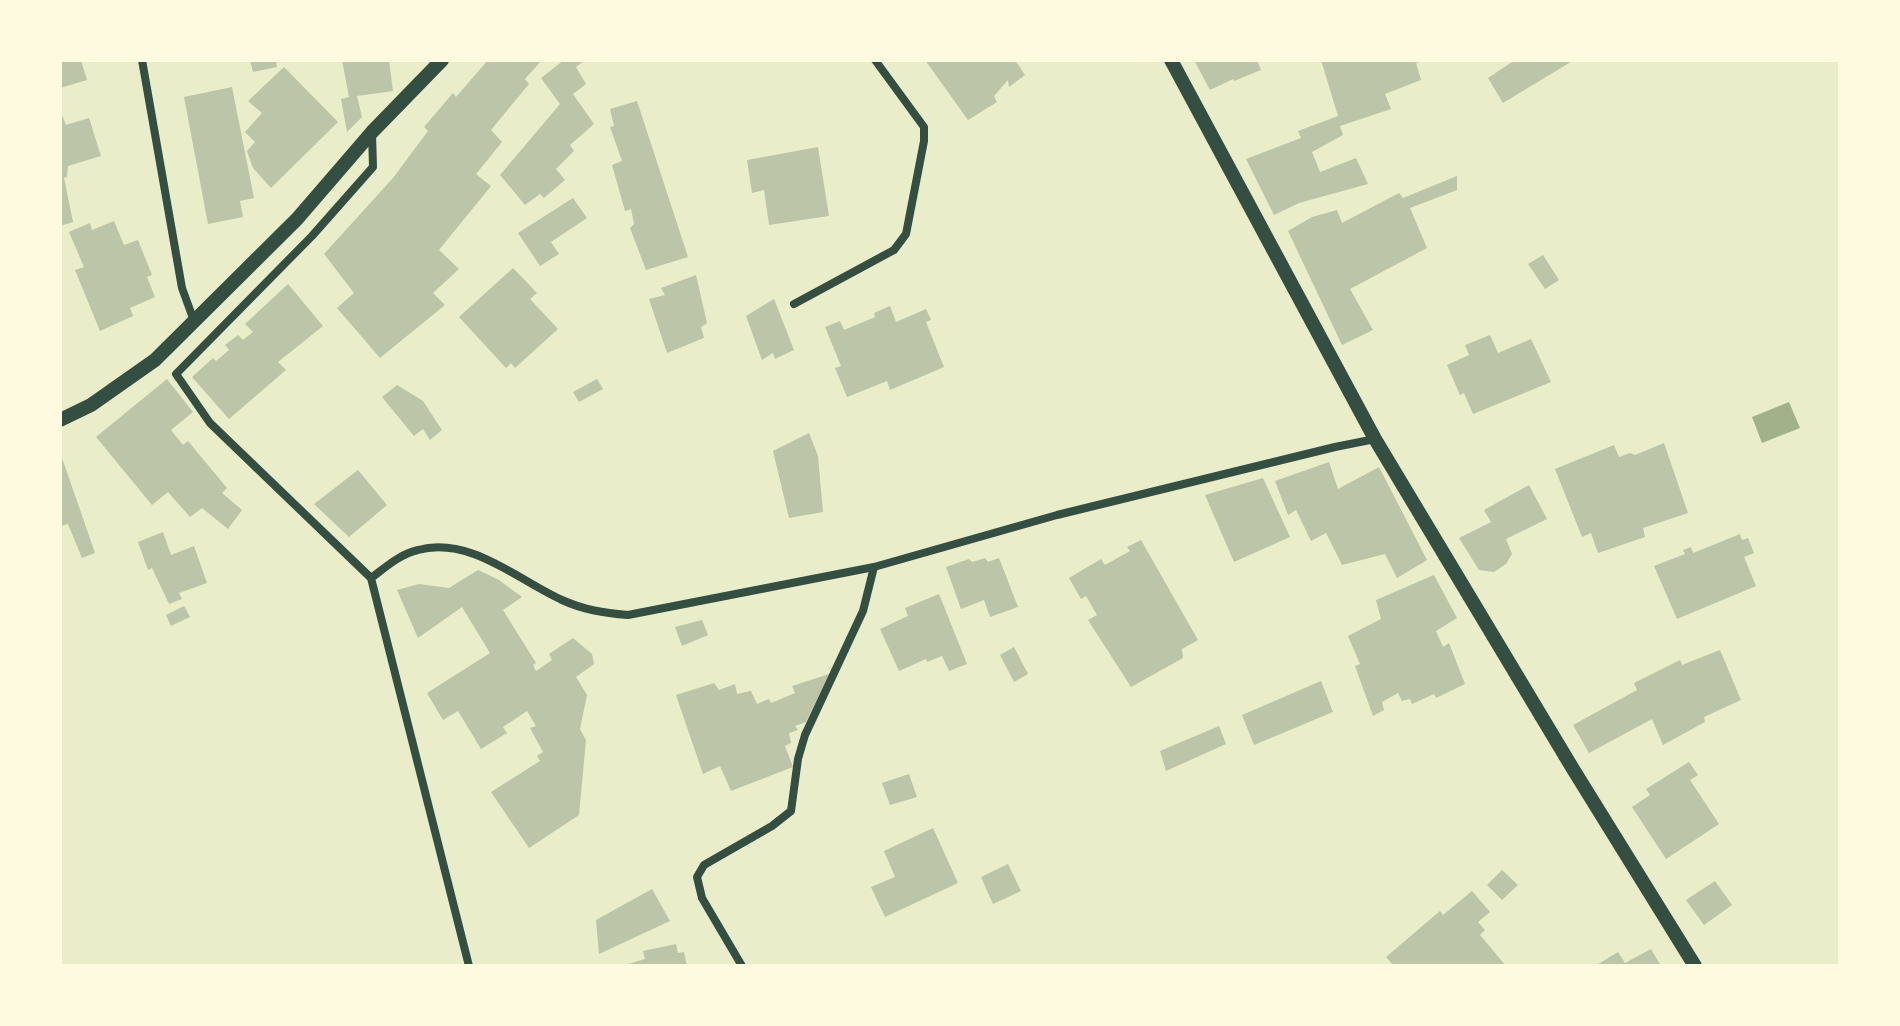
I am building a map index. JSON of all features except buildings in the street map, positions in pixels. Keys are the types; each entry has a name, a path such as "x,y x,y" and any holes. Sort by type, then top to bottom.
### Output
{"street":[{"path":"142,60 182,288 194,321"},
{"path":"60,420 91,405 155,360 297,219 372,132 442,60"},
{"path":"794,304 894,250 906,234 924,127 875,60"},
{"path":"1171,60 1375,439 1695,966"},
{"path":"372,132 373,167 312,236 176,374 210,423 371,578 469,966"},
{"path":"371,578 397,559 419,550 443,547 470,552 562,600 595,613 628,615 874,567 1057,515 1375,439"},
{"path":"742,966 702,898 697,877 704,865 772,826 791,811 798,759 805,735 863,611 874,567"}],"shaded area":[{"path":"1789,402 1800,428 1762,443 1752,417"}]}
